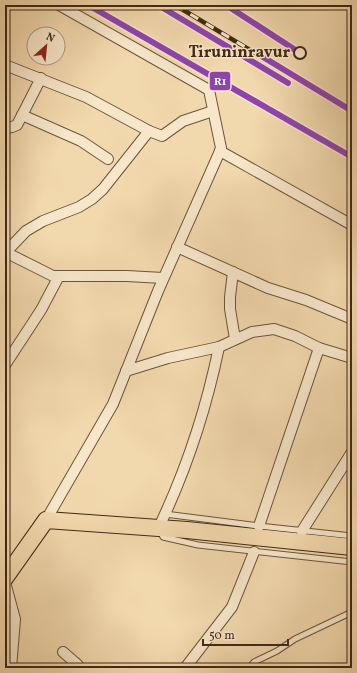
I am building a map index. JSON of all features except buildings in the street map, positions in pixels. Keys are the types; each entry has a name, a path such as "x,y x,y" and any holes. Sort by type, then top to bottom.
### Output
{"main road":[{"path":"5,578 46,520 187,530 352,547"}],"street":[{"path":"46,520 113,404 163,278 221,148 209,90 59,5"},
{"path":"5,65 86,97 149,131 162,136 183,121 213,111"},
{"path":"5,128 17,125 41,78"},
{"path":"22,115 81,141 108,159"},
{"path":"149,131 103,189 92,199 79,207 43,221 26,231 6,252 53,276 127,276 163,278"},
{"path":"220,152 352,225"},
{"path":"177,247 268,288 306,300 352,319"},
{"path":"233,272 230,308 235,340"},
{"path":"5,365 41,310 59,276"},
{"path":"126,371 168,358 219,347 252,332 274,329 295,336 318,348 352,358"},
{"path":"158,529 174,495 198,431 211,387 219,347"},
{"path":"260,526 318,348"},
{"path":"302,531 352,452"},
{"path":"185,668 232,607 254,552"},
{"path":"5,582 15,619 11,668"},
{"path":"63,652 78,665 78,668"}],"lane":[{"path":"166,514 352,536"},
{"path":"158,529 163,537 198,545 352,562"},
{"path":"249,668 254,662 277,651 295,639 352,612"}],"railway":[{"path":"88,5 352,157"},
{"path":"175,5 352,111"}],"transit line":[{"name":"R1","path":"88,5 352,157"},
{"name":"R1","path":"158,5 288,83"},
{"name":"R1","path":"226,5 300,53"},
{"name":"R1","path":"263,57 352,111"}],"place":[{"name":"Tiruninravur","path":"300,53"}]}
